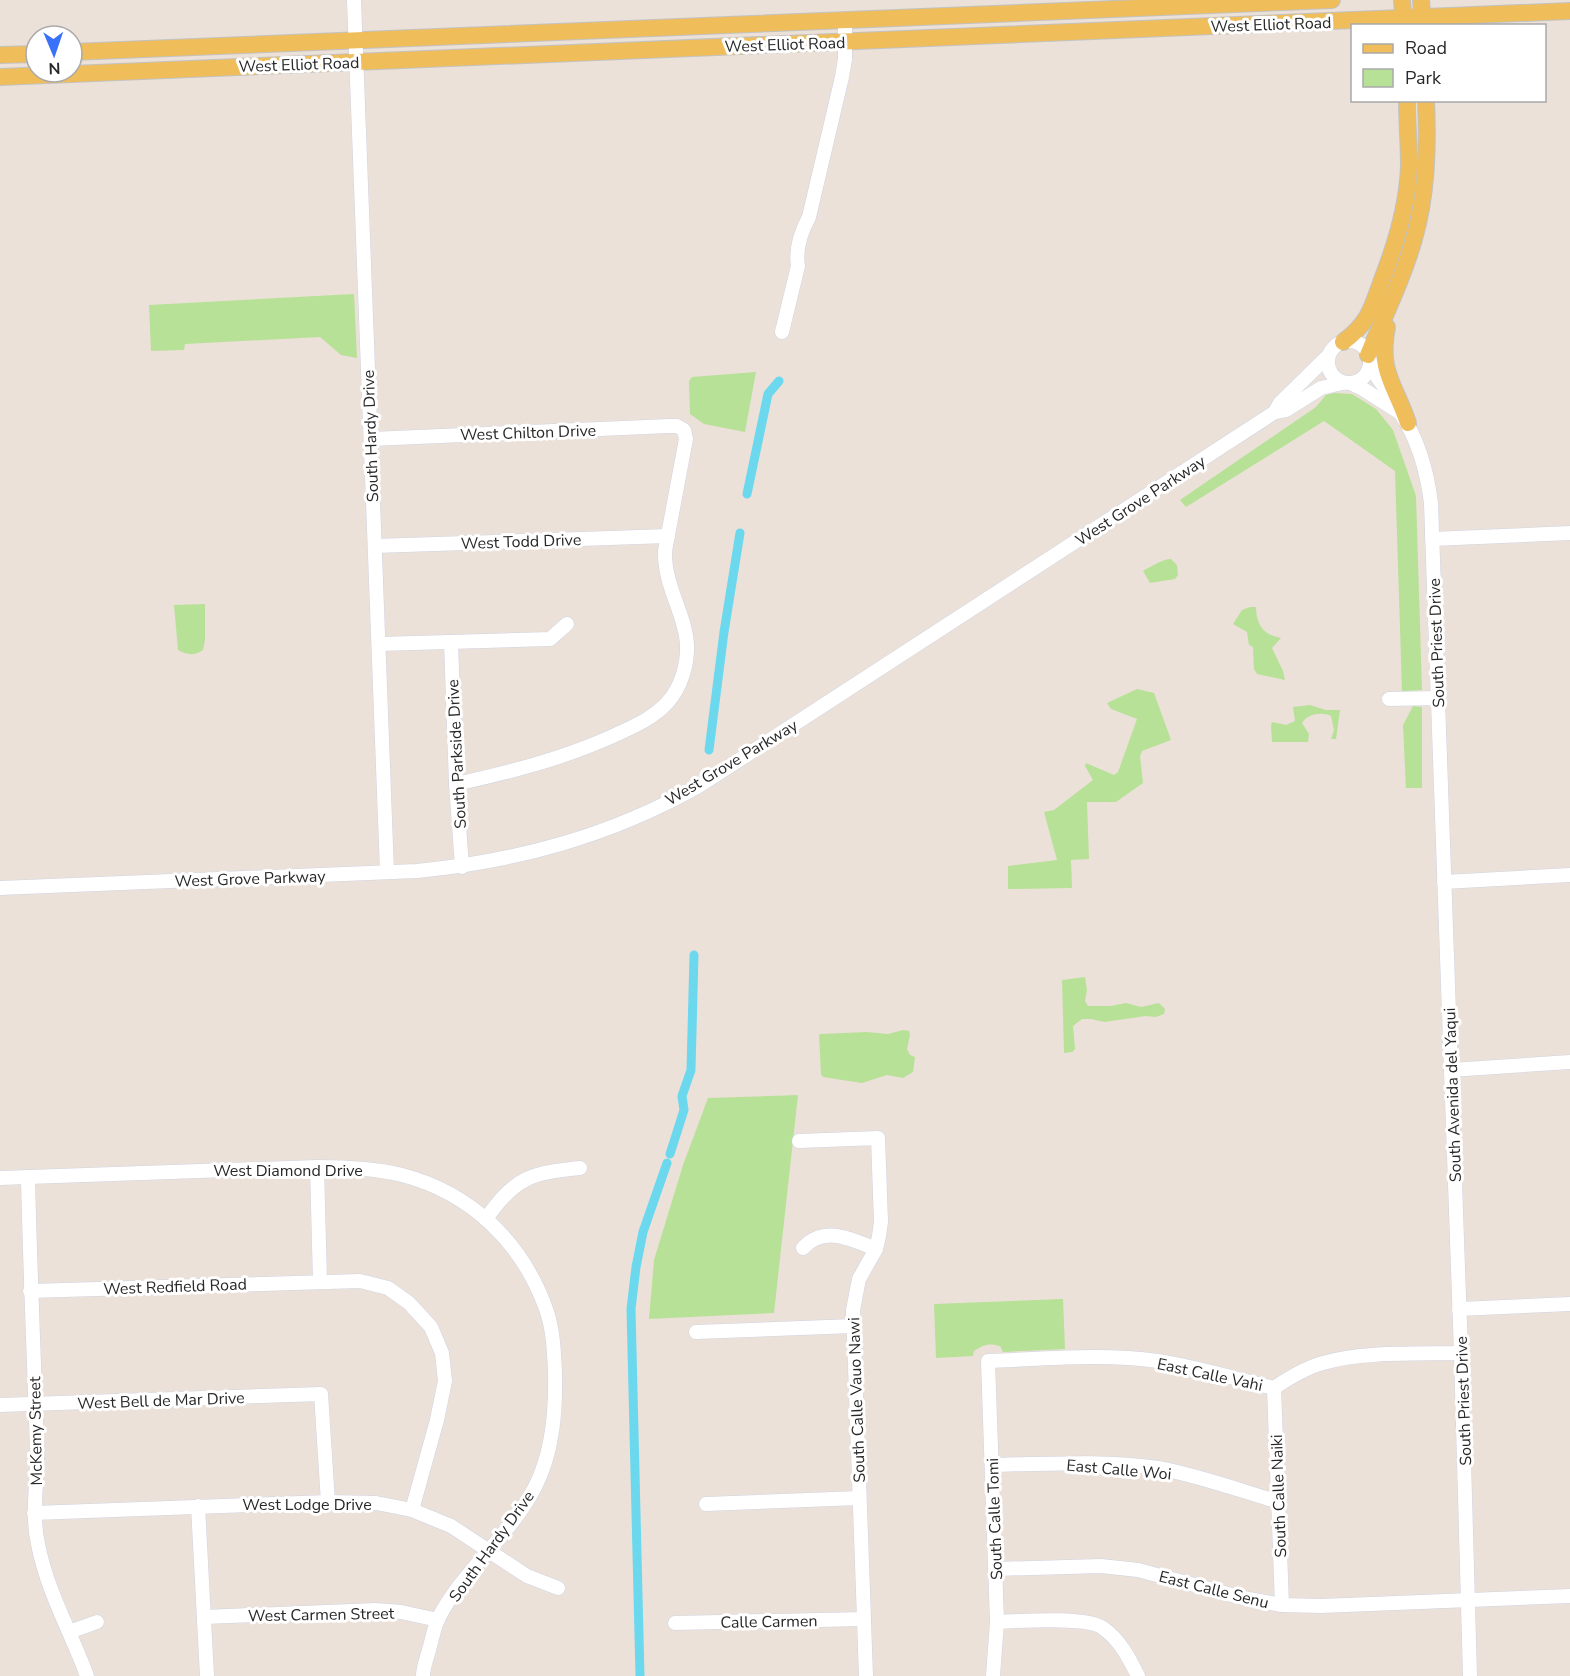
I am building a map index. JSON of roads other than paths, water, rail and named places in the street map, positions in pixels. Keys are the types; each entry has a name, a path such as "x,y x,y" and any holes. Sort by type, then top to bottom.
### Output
{"main road":[{"name":"West Elliot Road","path":"84,52 1332,0"},
{"path":"1402,0 1404,22"},
{"path":"1422,0 1423,22"},
{"path":"1130,30 1143,18 1192,16 1206,5"},
{"path":"1058,33 1072,23 1117,20 1123,16 1126,9"},
{"name":"West Elliot Road","path":"0,76 1130,30 1423,22 1570,10"},
{"path":"0,55 24,54"},
{"path":"1343,342 1359,330 1369,315 1398,237 1405,205 1409,166 1407,102"},
{"path":"1369,359 1417,229 1427,152 1426,102"},
{"path":"1409,166 1415,183 1411,220 1417,229"},
{"path":"1396,287 1383,358 1391,386 1401,401 1404,417"}],"street":[{"name":"South Hardy Drive","path":"354,0 387,872"},
{"path":"782,332 798,266 796,255 802,230 809,217 842,77 845,21"},
{"path":"1346,383 1356,382 1366,374 1369,359 1361,345 1355,342 1343,342 1336,345 1328,356 1327,363 1331,375 1404,417"},
{"name":"West Grove Parkway","path":"1275,412 1280,403 1328,356"},
{"name":"South Priest Drive","path":"1369,359 1380,383 1397,403 1413,433 1428,479 1444,882"},
{"name":"West Grove Parkway","path":"0,888 462,867 521,856 583,838 645,813 705,782 1275,412 1286,410 1321,388 1346,383"},
{"name":"West Chilton Drive","path":"371,439 677,426 684,430 686,439 668,536"},
{"path":"1432,539 1570,533"},
{"path":"456,784 524,769 577,752 647,720 668,702 678,687 685,666 687,642 665,568 668,536"},
{"name":"West Todd Drive","path":"375,546 668,536"},
{"path":"379,644 550,639 567,624"},
{"name":"South Parkside Drive","path":"451,642 456,784 462,867"},
{"path":"1389,699 1438,698"},
{"path":"1444,882 1570,875"},
{"name":"South Avenida del Yaqui","path":"1444,882 1459,1309"},
{"path":"1451,1070 1570,1062"},
{"name":"South Calle Vauo Nawi","path":"799,1141 879,1138 881,1222 876,1250 859,1280 853,1310 866,1676"},
{"path":"317,1167 320,1281"},
{"name":"West Diamond Drive","path":"0,1178 355,1167 402,1175 428,1184 463,1200 486,1219"},
{"path":"486,1219 502,1197 534,1175 580,1168"},
{"name":"McKemy Street","path":"28,1177 30,1291 38,1467 34,1513 37,1542 46,1576 87,1676"},
{"name":"South Hardy Drive","path":"423,1676 438,1620 473,1569 512,1523 535,1486 548,1450 556,1404 554,1348 546,1310 510,1242 486,1219"},
{"path":"802,1248 811,1239 831,1235 847,1237 876,1250"},
{"name":"West Redfield Road","path":"30,1291 320,1281 360,1281 387,1288 409,1303 431,1327 442,1353 445,1381 437,1420 412,1510"},
{"path":"1459,1309 1570,1304"},
{"name":"South Priest Drive","path":"1459,1309 1469,1601"},
{"path":"696,1332 853,1326"},
{"name":"East Calle Vahi","path":"988,1361 1091,1356 1124,1358 1191,1367 1274,1388 1299,1372 1350,1357 1461,1353"},
{"name":"South Calle Tomi","path":"988,1361 998,1622 993,1676"},
{"name":"South Calle Naiki","path":"1274,1388 1282,1605"},
{"name":"West Bell de Mar Drive","path":"0,1405 321,1394 328,1502"},
{"name":"East Calle Woi","path":"992,1465 1099,1464 1157,1468 1278,1500"},
{"path":"706,1504 859,1498"},
{"name":"West Lodge Drive","path":"34,1513 328,1502 376,1503 412,1510 451,1526 527,1576 558,1588"},
{"path":"198,1506 207,1676"},
{"name":"East Calle Senu","path":"995,1569 1101,1566 1138,1570 1243,1598 1282,1605 1321,1606 1469,1601"},
{"path":"1470,1676 1469,1601 1570,1596"},
{"name":"West Carmen Street","path":"204,1617 375,1610 401,1612 438,1620"},
{"name":"Calle Carmen","path":"675,1623 864,1619"},
{"path":"998,1622 1077,1621 1101,1626 1124,1650 1138,1676"},
{"path":"69,1632 97,1622"}],"waterway":[{"path":"747,494 768,394 779,381"},
{"path":"709,750 724,632 740,533"},
{"path":"670,1154 684,1110 682,1096 691,1070 694,955"},
{"path":"640,1676 631,1309 643,1232 667,1163"}]}
